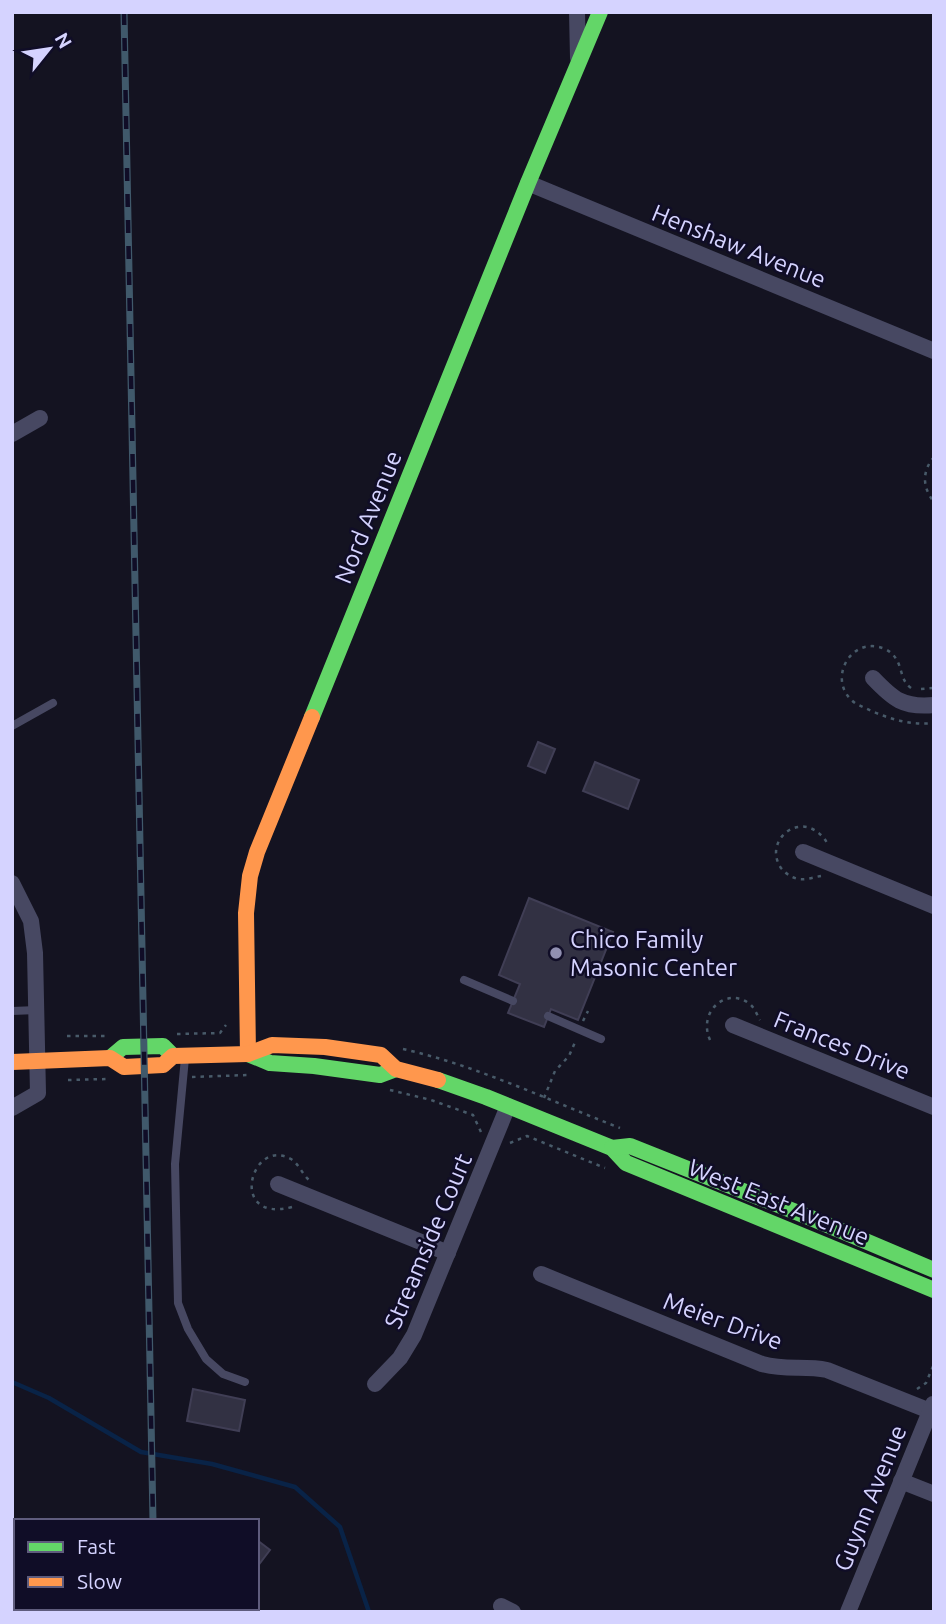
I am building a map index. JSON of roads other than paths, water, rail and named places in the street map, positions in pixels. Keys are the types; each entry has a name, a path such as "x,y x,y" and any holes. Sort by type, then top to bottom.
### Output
{"main road":[{"name":"Nord Avenue","path":"248,1054 246,913 253,864 528,183 600,12"},
{"name":"West East Avenue","path":"12,1062 110,1058 123,1047 163,1046 179,1056 248,1054 270,1063 380,1075 396,1069 454,1085 612,1148 626,1163 934,1290"},
{"name":"West East Avenue","path":"612,1148 630,1146 934,1270"}],"street":[{"path":"577,12 578,64"},
{"name":"Henshaw Avenue","path":"528,183 934,351"},
{"path":"12,434 40,418"},
{"path":"873,678 900,702 911,706 934,705"},
{"path":"803,852 934,906"},
{"path":"12,883 30,922 35,953 38,1061 38,1093 12,1108"},
{"name":"Frances Drive","path":"733,1025 934,1107"},
{"name":"Streamside Court","path":"375,1384 408,1346 421,1321 508,1106"},
{"path":"278,1184 448,1253"},
{"name":"Meier Drive","path":"541,1274 762,1364 783,1369 816,1367 932,1407"},
{"name":"Guynn Avenue","path":"848,1612 932,1407"},
{"path":"901,1481 934,1494"}],"lane":[{"path":"12,726 53,703"},
{"path":"464,980 513,1001"},
{"path":"12,1011 37,1010"},
{"path":"548,1016 601,1039"},
{"path":"179,1056 182,1077 175,1164 178,1303 188,1329 206,1359 223,1374 245,1382"}],"waterway":[{"path":"12,1382 49,1398 141,1452 212,1464 295,1487 340,1527 369,1612"}],"railway":[{"path":"124,12 153,1519"}],"place":[{"name":"Chico Family Masonic Center","path":"556,953"}]}
